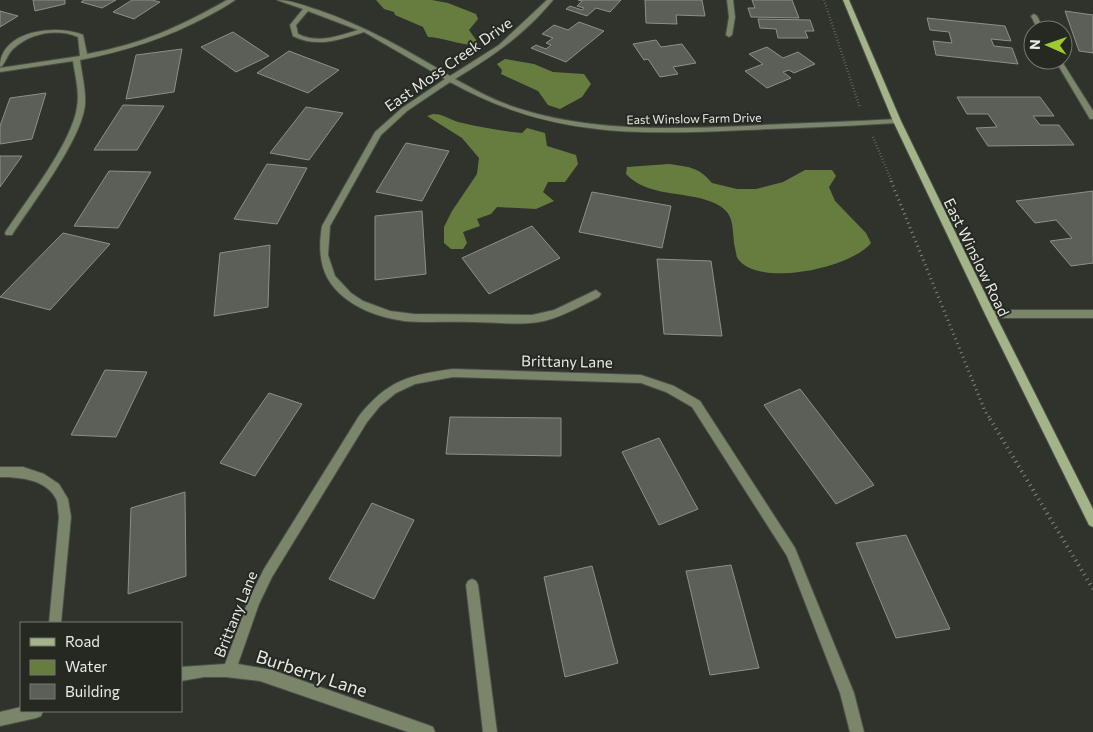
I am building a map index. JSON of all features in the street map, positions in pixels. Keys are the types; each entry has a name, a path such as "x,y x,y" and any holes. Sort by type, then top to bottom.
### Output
{"main road":[{"name":"East Winslow Road","path":"846,0 897,121 1093,521"}],"street":[{"path":"0,70 80,58 121,49 158,37 232,0"},
{"name":"East Winslow Farm Drive","path":"280,0 306,8 384,40 480,94 511,108 535,116 596,128 650,132 897,121"},
{"name":"East Moss Creek Drive","path":"550,0 512,38 494,52 450,77 401,110 378,134 326,226 322,242 323,250 329,274 338,287 361,305 393,316 523,319 551,315 596,294"},
{"path":"729,35 732,17 730,0"},
{"path":"306,8 293,25 295,35 300,38 328,41 362,30"},
{"path":"1034,16 1036,20"},
{"path":"0,65 11,48 19,42 44,33 69,31 81,36 81,103 76,123 64,146 9,233"},
{"path":"1064,70 1093,117"},
{"path":"990,314 1093,314"},
{"name":"Brittany Lane","path":"229,670 254,602 268,573 363,419 376,403 392,390 413,380 453,373 641,379 664,385 681,393 696,404 791,552 847,693 857,732"},
{"path":"0,472 23,472 40,478 55,488 62,499 65,517 55,622"},
{"path":"472,585 490,732"},
{"name":"Burberry Lane","path":"182,674 229,670 272,677 428,732"},
{"path":"0,719 32,712"}],"path":[{"path":"824,0 857,100 928,267 985,411 1093,589"}],"water":[{"path":"376,0 432,0 448,3 476,14 478,19 469,30 479,44 469,45 428,37 423,27 384,9"},
{"path":"505,59 534,64 553,72 584,74 591,84 582,97 560,109 548,105 538,91 501,74 502,70 497,64"},
{"path":"433,114 490,129 522,133 527,128 545,133 547,146 576,155 578,164 565,182 548,182 543,192 554,201 536,209 497,207 491,214 477,219 480,226 463,232 467,243 463,249 451,249 444,243 444,227 452,211 477,174 479,158 462,138 427,116"},
{"path":"669,164 693,169 703,174 712,183 737,189 756,189 783,182 805,170 832,170 836,176 829,187 835,201 866,233 871,243 860,252 845,260 826,267 784,273 765,272 749,268 737,258 733,227 726,210 712,202 644,187 626,174 627,167"}],"building":[{"path":"33,0 65,0 65,4 35,11"},
{"path":"84,0 116,0 102,8 81,2"},
{"path":"132,0 160,2 134,19 113,12"},
{"path":"578,0 621,0 610,12 596,8 587,16 566,9 570,6 582,10 584,8 577,6 582,1"},
{"path":"645,0 702,0 705,16 676,15 677,24 646,23"},
{"path":"752,0 792,0 799,18 751,17 748,8 755,8"},
{"path":"0,11 18,16 0,27"},
{"path":"1065,11 1093,15 1093,53 1079,51 1073,34 1073,20 1068,20"},
{"path":"927,18 1005,26 1011,41 991,39 994,46 1012,48 1018,64 936,55 933,41 952,43 949,32 930,30"},
{"path":"758,19 810,20 814,31 805,31 808,38 778,38 776,29 760,28"},
{"path":"579,22 604,31 566,62 531,48 536,45 546,49 551,45 546,43 553,38 542,34 554,25 568,30"},
{"path":"233,32 269,56 236,72 201,47"},
{"path":"656,40 661,47 682,44 696,63 673,67 678,74 660,77 648,59 644,60 633,44"},
{"path":"767,47 783,58 798,52 815,64 794,73 789,70 783,72 791,78 767,88 745,71 763,64 749,54"},
{"path":"182,49 174,92 126,99 136,55"},
{"path":"289,51 339,70 308,93 257,73"},
{"path":"46,93 32,139 0,144 0,126 10,98"},
{"path":"957,97 1040,97 1054,116 1033,116 1040,125 1059,125 1074,145 988,146 976,128 997,127 988,114 967,114"},
{"path":"123,105 164,106 137,150 94,150"},
{"path":"306,107 343,113 309,160 270,153"},
{"path":"406,143 449,151 422,201 376,192"},
{"path":"0,156 22,156 0,187"},
{"path":"267,164 307,168 277,224 234,219"},
{"path":"109,171 151,172 118,228 74,226"},
{"path":"1093,191 1093,263 1071,266 1050,241 1072,238 1056,220 1035,223 1016,201"},
{"path":"592,192 671,206 662,248 579,232"},
{"path":"422,211 426,274 375,280 375,216"},
{"path":"532,226 560,258 489,294 462,258"},
{"path":"63,233 110,244 50,310 0,297"},
{"path":"270,245 268,307 214,316 220,253"},
{"path":"657,259 711,261 722,336 664,334"},
{"path":"105,370 147,372 116,437 71,435"},
{"path":"800,389 874,485 836,504 764,405"},
{"path":"269,393 302,404 255,476 220,463"},
{"path":"450,417 561,418 561,456 446,454"},
{"path":"659,438 698,509 659,525 622,452"},
{"path":"185,492 186,576 128,594 131,508"},
{"path":"372,503 414,520 374,599 329,579"},
{"path":"906,535 950,629 896,638 856,543"},
{"path":"731,565 759,668 710,675 686,571"},
{"path":"592,566 618,663 565,677 544,577"}]}
